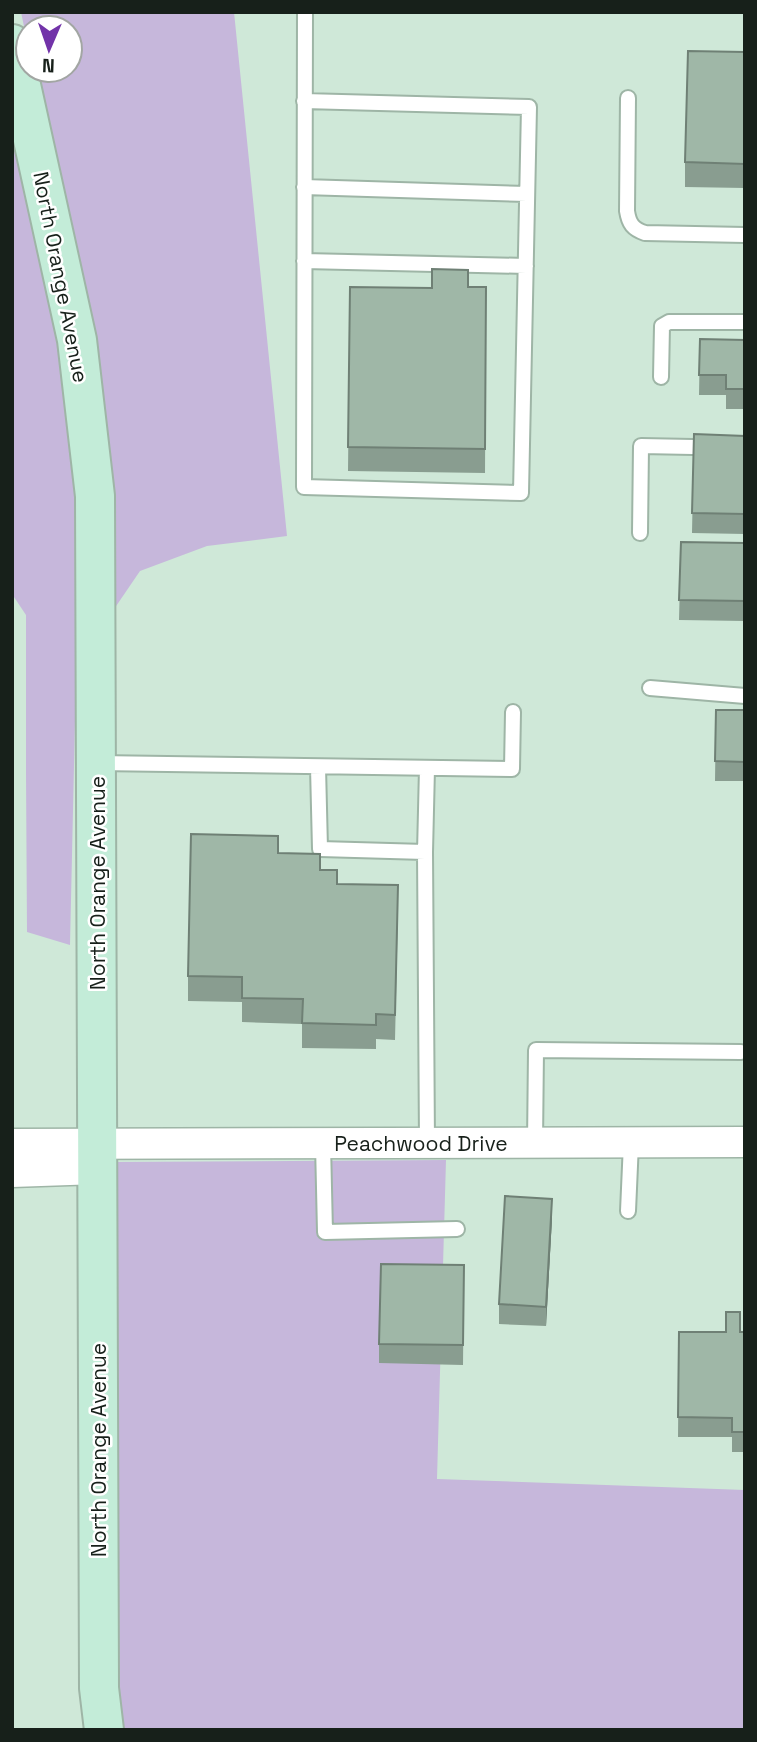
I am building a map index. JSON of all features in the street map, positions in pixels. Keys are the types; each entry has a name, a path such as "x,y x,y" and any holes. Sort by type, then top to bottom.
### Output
{"street":[{"name":"North Orange Avenue","path":"12,44 79,352 95,496 99,1688 104,1730"},
{"name":"Peachwood Drive","path":"98,1157 323,1144 745,1142"},
{"path":"12,1144 98,1157"},
{"path":"12,1172 98,1157"}],"lane":[{"path":"304,101 529,107 522,493 304,487 304,101 305,12"},
{"path":"628,98 629,222 636,230 645,233 745,234"},
{"path":"304,187 527,194"},
{"path":"304,261 526,266"},
{"path":"661,377 662,326 669,322 745,322"},
{"path":"640,533 641,446 745,448"},
{"path":"650,688 745,696"},
{"path":"96,763 512,769 513,712"},
{"path":"318,767 320,849 425,852"},
{"path":"427,768 427,1143"},
{"path":"535,1143 536,1050 741,1052"},
{"path":"628,1211 631,1143"},
{"path":"323,1144 325,1232 457,1230"}],"shaded area":[{"path":"234,12 287,536 207,546 140,571 110,615 35,84 84,84 84,14 21,14"},
{"path":"12,115 62,343 80,497 70,945 27,932 26,615 12,594"},
{"path":"446,1160 437,1479 745,1490 745,1730 120,1730 114,1688 113,1162"}],"building":[{"path":"688,51 745,52 745,164 685,162"},
{"path":"432,269 468,270 468,287 486,287 485,449 348,447 350,287 432,288"},
{"path":"700,339 745,340 745,389 726,389 726,375 699,375"},
{"path":"694,434 745,436 745,514 692,513"},
{"path":"681,542 745,543 745,601 679,600"},
{"path":"716,710 745,710 745,762 715,761"},
{"path":"191,834 278,836 278,853 320,854 320,870 337,870 337,884 398,885 395,1015 376,1014 376,1025 302,1023 303,999 242,998 242,977 188,976"},
{"path":"505,1196 552,1199 546,1307 499,1304"},
{"path":"381,1264 464,1265 463,1345 379,1344"},
{"path":"726,1312 740,1312 740,1332 745,1332 745,1432 732,1432 732,1418 678,1417 679,1332 726,1332"}]}
